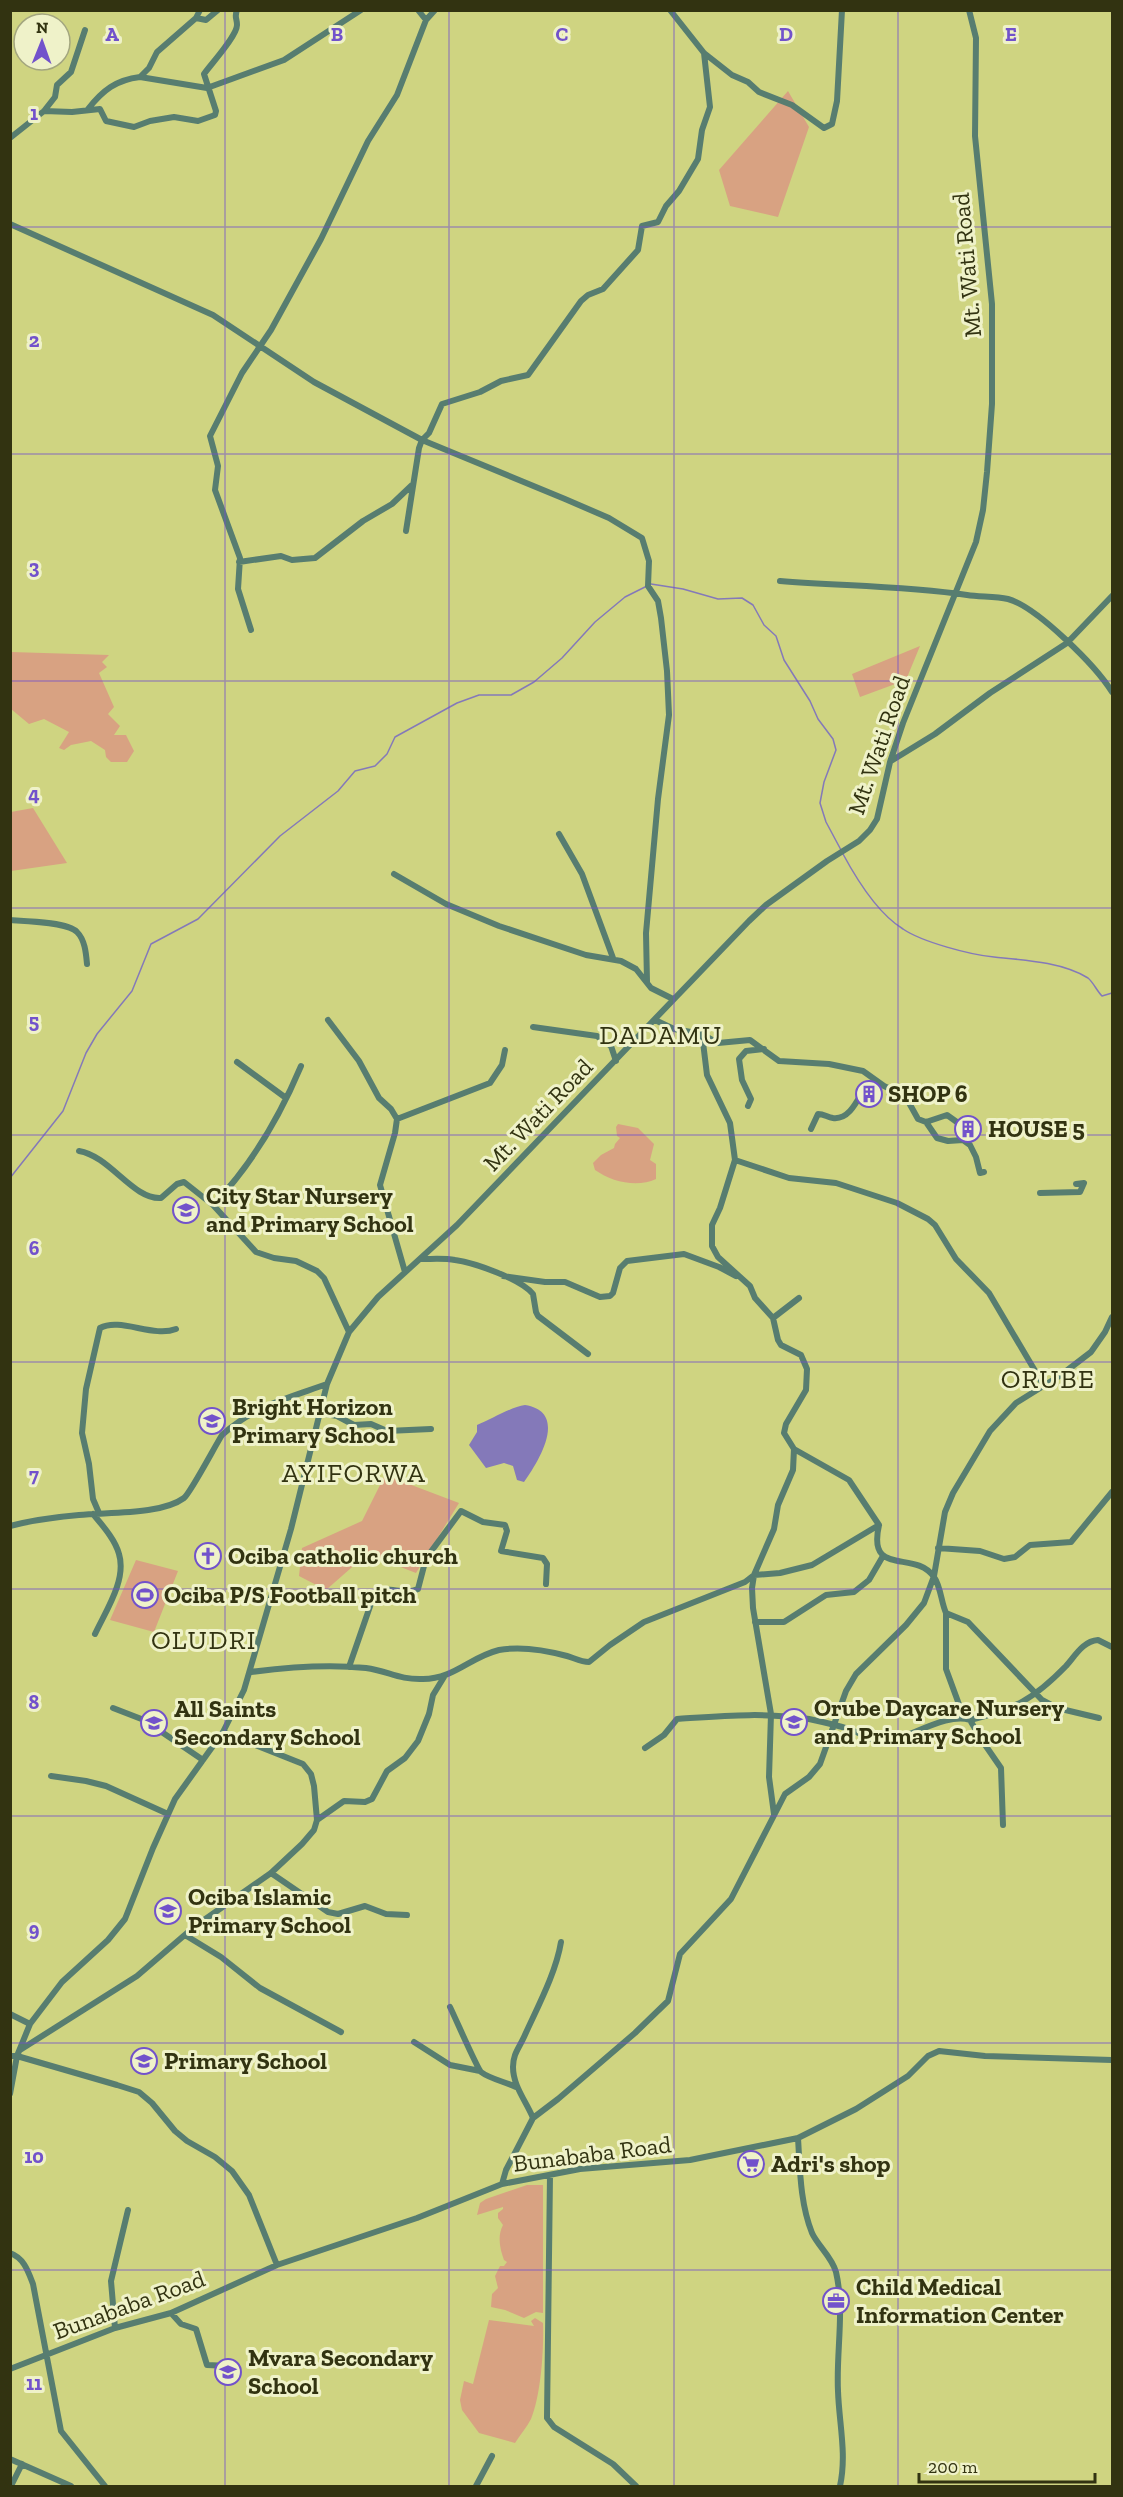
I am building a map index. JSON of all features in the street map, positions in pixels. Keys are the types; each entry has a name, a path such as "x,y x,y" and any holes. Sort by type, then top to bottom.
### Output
{"street":[{"path":"140,76 149,68 157,52 196,18 200,10"},
{"path":"196,18 206,20 218,10"},
{"path":"44,111 72,112 100,109 106,122 130,127 174,117 201,121 215,115 217,112 204,74 225,49 236,27 237,10"},
{"path":"88,109 108,87 140,76 207,88 284,60 361,10"},
{"path":"418,10 426,20"},
{"path":"252,630 238,589 239,562 215,490 218,466 210,437 242,373 275,322 326,229 368,141 397,95 426,20 435,10"},
{"path":"670,10 704,53 759,92 792,105 821,128 826,128 834,119 842,10"},
{"name":"Mt. Wati Road","path":"10,2094 16,2054 30,2024 58,1987 108,1940 125,1919 175,1799 223,1732 251,1672 291,1529 327,1384 349,1332 372,1304 422,1259 766,905 859,841 877,819 890,762 911,701 976,542 983,510 993,369 992,304 975,136 977,47 969,10"},
{"path":"10,138 44,111 55,97 57,85 69,76 85,30"},
{"path":"406,531 422,440 429,434 442,404 480,392 501,381 528,375 581,301 588,295 603,289 638,250 642,226 657,223 666,206 679,191 698,159 702,130 710,107 704,53"},
{"path":"10,224 195,306 314,382 422,440 609,518 642,538 649,561 648,586 658,602 661,618 669,715 658,791 646,933 647,982"},
{"path":"239,562 281,556 292,561 315,558 363,521 392,504 413,485"},
{"path":"780,581 903,587 1007,599 1035,614 1103,677 1113,692"},
{"path":"890,762 1068,643 1113,596"},
{"path":"559,834 585,882 590,902 605,931 613,958"},
{"path":"394,874 409,880 440,901 499,926 586,955 613,958 636,969 651,988 673,999"},
{"path":"10,920 63,926 76,930 84,942 87,964"},
{"path":"328,1020 359,1061 379,1098 397,1119"},
{"path":"655,1020 674,1029 702,1034 718,1043 739,1039 750,1040 779,1061 829,1064 863,1071 880,1087"},
{"path":"534,1027 597,1036 611,1046 616,1061"},
{"path":"702,1034 707,1075 730,1123 735,1160 720,1208 712,1225 711,1240 714,1252 746,1281 755,1298 773,1318 781,1345 801,1355 807,1369 806,1390 786,1424 784,1433 794,1449 849,1480 879,1525 878,1550 883,1556 920,1567 934,1576 946,1613 946,1669 967,1719 1002,1768 1003,1826"},
{"path":"748,1106 751,1099 742,1080 739,1059 746,1051 764,1049"},
{"path":"397,1119 490,1083 502,1065 505,1050"},
{"path":"237,1062 286,1098"},
{"path":"213,1205 226,1192 259,1145 301,1066"},
{"path":"872,1095 880,1087"},
{"path":"888,1088 895,1094 906,1098 915,1117 926,1122 937,1138 952,1141 963,1140 969,1145 980,1173 984,1172"},
{"path":"811,1129 818,1114 832,1118 843,1117 852,1109 864,1089 888,1088 916,1100 923,1098"},
{"path":"926,1122 947,1115 961,1125"},
{"path":"397,1119 380,1185 405,1272"},
{"path":"79,1150 109,1165 132,1186 149,1197 161,1198 177,1184 184,1182 213,1205 256,1252 273,1258 296,1261 317,1270 324,1278 349,1332"},
{"path":"735,1160 789,1178 836,1183 897,1203 928,1219 935,1225 956,1259 989,1293 1044,1386"},
{"path":"1040,1193 1080,1192 1084,1183 1076,1184"},
{"path":"503,1276 545,1282 565,1282 600,1298 605,1298 613,1293 620,1268 627,1261 677,1254 719,1267 746,1281"},
{"path":"422,1259 453,1260 503,1276 531,1290 538,1316 588,1354"},
{"path":"773,1318 799,1298"},
{"path":"502,2184 506,2170 533,2118 627,2040 668,2001 680,1954 731,1899 785,1794 816,1770 836,1725 846,1691 856,1674 915,1615 924,1603 934,1576 943,1521 953,1493 990,1431 1011,1407 1091,1352 1113,1317"},
{"path":"95,1634 115,1590 119,1577 120,1555 96,1514 82,1433 86,1389 100,1328 120,1326 164,1332 176,1329"},
{"path":"10,1526 43,1518 148,1509 178,1501 188,1494 222,1435 231,1427 257,1409 327,1384"},
{"path":"320,1413 337,1416 354,1425 370,1424 387,1431 431,1429"},
{"path":"774,1815 770,1778 771,1714 755,1622 752,1588 754,1575 772,1534 778,1505 791,1476 794,1449"},
{"path":"938,1548 981,1551 1004,1559 1015,1557 1030,1545 1071,1542 1113,1492"},
{"path":"349,1667 375,1592 381,1589 410,1592 418,1589 430,1553 461,1511 483,1522 505,1525 507,1531 501,1551 543,1558 547,1564 546,1584"},
{"path":"317,1820 344,1801 364,1802 372,1799 387,1771 405,1758 418,1741 429,1714 432,1695 444,1677 477,1658 502,1650 536,1650 589,1662 644,1622 745,1582 754,1575 780,1573 812,1565 879,1525"},
{"path":"755,1622 784,1622 826,1595 854,1592 868,1580 883,1556"},
{"path":"745,1582 752,1588"},
{"path":"946,1613 968,1622 1037,1694 1057,1708 1099,1718"},
{"path":"645,1748 664,1735 677,1719 771,1714 836,1725 887,1742 949,1720 967,1719 1013,1708 1037,1694 1085,1645 1098,1640 1113,1647"},
{"path":"251,1672 291,1667 349,1667 380,1670 403,1679 444,1677"},
{"path":"113,1708 144,1720 203,1760"},
{"path":"16,2054 137,1976 185,1935 272,1873 315,1830 317,1820 314,1786 311,1774 303,1764 223,1732"},
{"path":"51,1776 106,1786 168,1814"},
{"path":"272,1873 328,1912 338,1914 365,1906 386,1914 408,1915"},
{"path":"185,1935 221,1957 260,1988 341,2032"},
{"path":"533,2118 516,2086 513,2067 515,2050 523,2040 552,1976 561,1942"},
{"path":"450,2007 480,2071"},
{"path":"10,2014 30,2024"},
{"path":"414,2042 450,2065 480,2071 516,2086"},
{"name":"Bunababa Road","path":"10,2369 115,2328 171,2313 277,2265 417,2218 502,2184 580,2169 690,2160 798,2138 908,2076 928,2056 939,2051 985,2056 1113,2060"},
{"path":"16,2054 139,2092 152,2103 175,2131 232,2171 249,2195 277,2265"},
{"path":"798,2138 806,2214 813,2235 835,2268 838,2285 841,2332 838,2392 844,2457 840,2487"},
{"path":"550,2175 548,2418 554,2427 613,2464 636,2487"},
{"path":"115,2328 111,2281 128,2210"},
{"path":"10,2253 23,2263 33,2284 61,2431 105,2487"},
{"path":"171,2313 181,2324 196,2329 204,2349 207,2365 229,2366"},
{"path":"476,2487 492,2456"},
{"path":"10,2459 71,2487"},
{"path":"11,2487 22,2464"}],"shaded area":[{"path":"788,91 809,127 778,217 730,206 719,170"},
{"path":"920,646 906,680 860,697 852,674"},
{"path":"11,652 109,655 102,662 107,667 99,673 114,707 108,714 120,726 114,735 126,735 134,751 127,762 111,762 106,757 105,750 91,741 71,745 64,750 59,748 69,732 44,719 29,724 11,709"},
{"path":"33,808 67,863 11,871 11,812"},
{"path":"618,1124 638,1128 654,1144 650,1160 656,1164 656,1179 641,1183 625,1182 609,1178 595,1170 593,1163 601,1155 614,1148 620,1138 617,1136"},
{"path":"525,1405 538,1409 546,1417 548,1427 543,1450 524,1482 517,1480 513,1466 504,1463 486,1468 469,1445 477,1432 477,1425"},
{"path":"385,1475 459,1503 416,1573 367,1554 326,1590 299,1576 302,1548 362,1521"},
{"name":"Ociba P/S Football pitch","path":"136,1560 178,1571 154,1632 110,1620"},
{"path":"527,2185 543,2185 543,2313 536,2312 524,2318 491,2307 492,2294 498,2288 495,2276 500,2266 504,2266 507,2262 501,2251 500,2234 503,2225 498,2218 498,2213 503,2207 477,2215 480,2203 486,2199"},
{"path":"535,2318 543,2323 543,2346 539,2385 531,2419 515,2443 479,2433 462,2410 460,2400 464,2381 473,2384 489,2320 534,2326 531,2321"}],"waterway":[{"path":"651,584 683,589 718,599 742,598 753,605 764,625 776,636 784,660 810,701 818,719 833,739 836,750 824,782 820,803 826,822 841,850"},
{"path":"10,1178 63,1111 86,1053 97,1034 132,991 151,944 198,919 280,836 338,791 355,771 375,766 387,754 395,737 457,703 479,695 511,695 534,682 562,658 595,622 625,597 647,586"},
{"path":"843,854 876,905 911,934 973,954 1067,968 1088,978 1102,996 1112,993"}],"place":[{"name":"SHOP 6","path":"869,1094"},
{"name":"HOUSE 5","path":"968,1129"},
{"name":"City Star Nursery and Primary School","path":"186,1210"},
{"name":"Bright Horizon Primary School","path":"212,1421"},
{"name":"Ociba catholic church","path":"208,1556"},
{"name":"Ociba P/S Football pitch","path":"145,1595"},
{"name":"Orube Daycare Nursery and Primary School","path":"794,1722"},
{"name":"All Saints Secondary School","path":"154,1723"},
{"name":"Ociba Islamic Primary School","path":"168,1911"},
{"name":"Primary School","path":"144,2061"},
{"name":"Adri's shop","path":"751,2164"},
{"name":"Child Medical Information Center","path":"836,2301"},
{"name":"Mvara Secondary School","path":"228,2372"}],"district":[{"name":"DADAMU","path":"661,1035"},
{"name":"ORUBE","path":"1048,1379"},
{"name":"AYIFORWA","path":"354,1473"},
{"name":"OLUDRI","path":"204,1640"}]}
